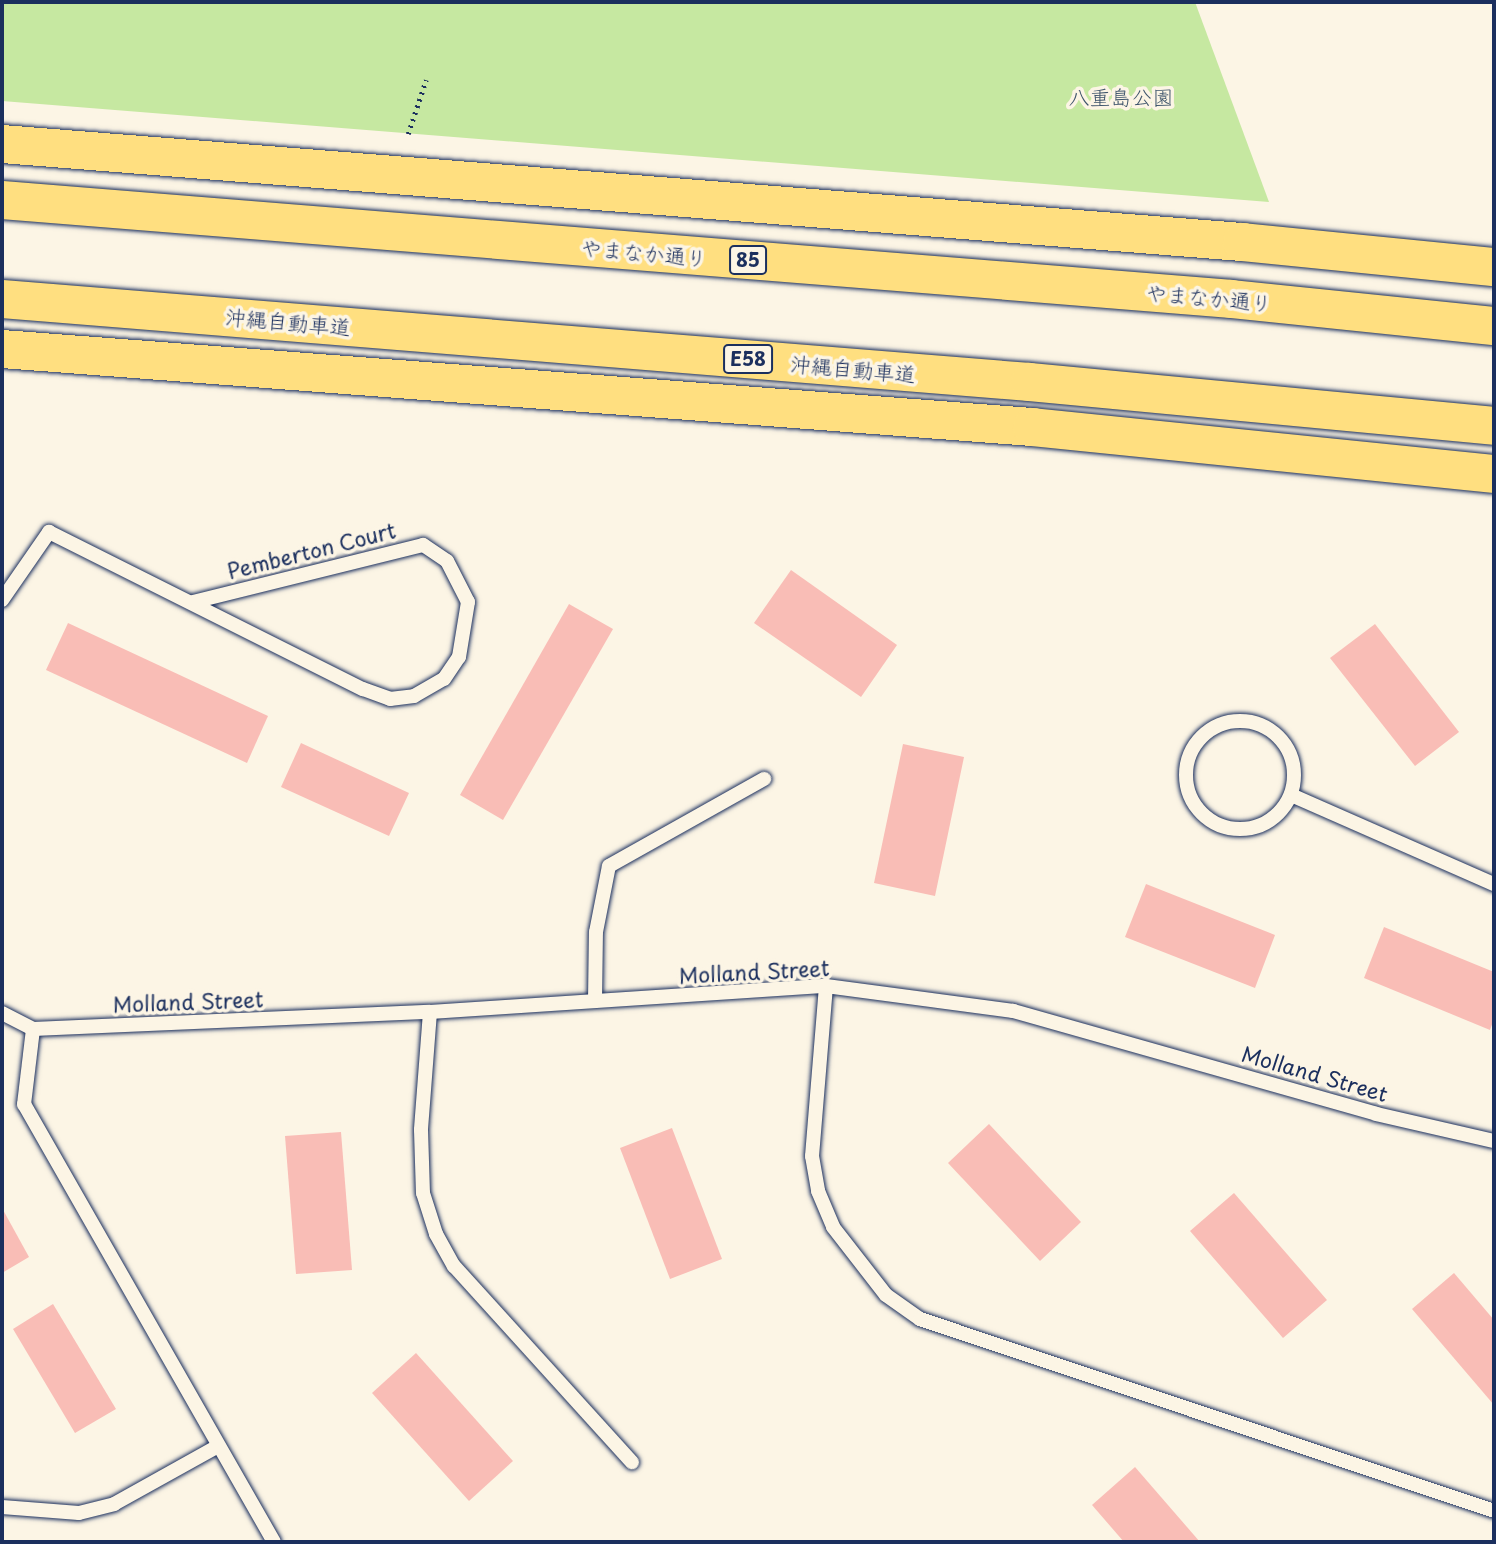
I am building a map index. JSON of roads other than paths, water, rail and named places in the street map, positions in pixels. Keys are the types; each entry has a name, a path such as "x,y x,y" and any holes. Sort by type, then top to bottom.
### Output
{"main road":[{"path":"2,144 1228,241 1494,267"},
{"name":"やまなか通り","path":"2,200 1232,299 1494,326"},
{"name":"沖縄自動車道","path":"2,299 1030,382 1494,426"},
{"name":"E58","path":"2,349 1032,427 1494,474"}],"lane":[{"name":"Pemberton Court","path":"2,600 50,532 192,602 390,699 414,696 444,679 459,657 468,602 447,561 423,545 192,602"},
{"path":"1245,720 1267,727 1283,741 1293,762 1291,795 1271,819 1235,829 1212,821 1198,810 1188,791 1188,760 1198,740 1218,724 1245,720"},
{"path":"596,1001 596,932 609,866 764,779"},
{"path":"1291,795 1494,884"},
{"path":"826,986 812,1156 818,1192 833,1227 857,1264 886,1294 920,1319 1494,1511"},
{"name":"Molland Street","path":"2,1013 33,1029 430,1012 826,986 1013,1011 1376,1114 1494,1141"},
{"path":"430,1012 421,1130 423,1193 436,1234 454,1266 632,1462"},
{"path":"33,1029 24,1104 274,1542"},
{"path":"2,1507 79,1513 103,1507 218,1446"}],"park label":[{"name":"八重島公園","path":"1121,96"}]}
